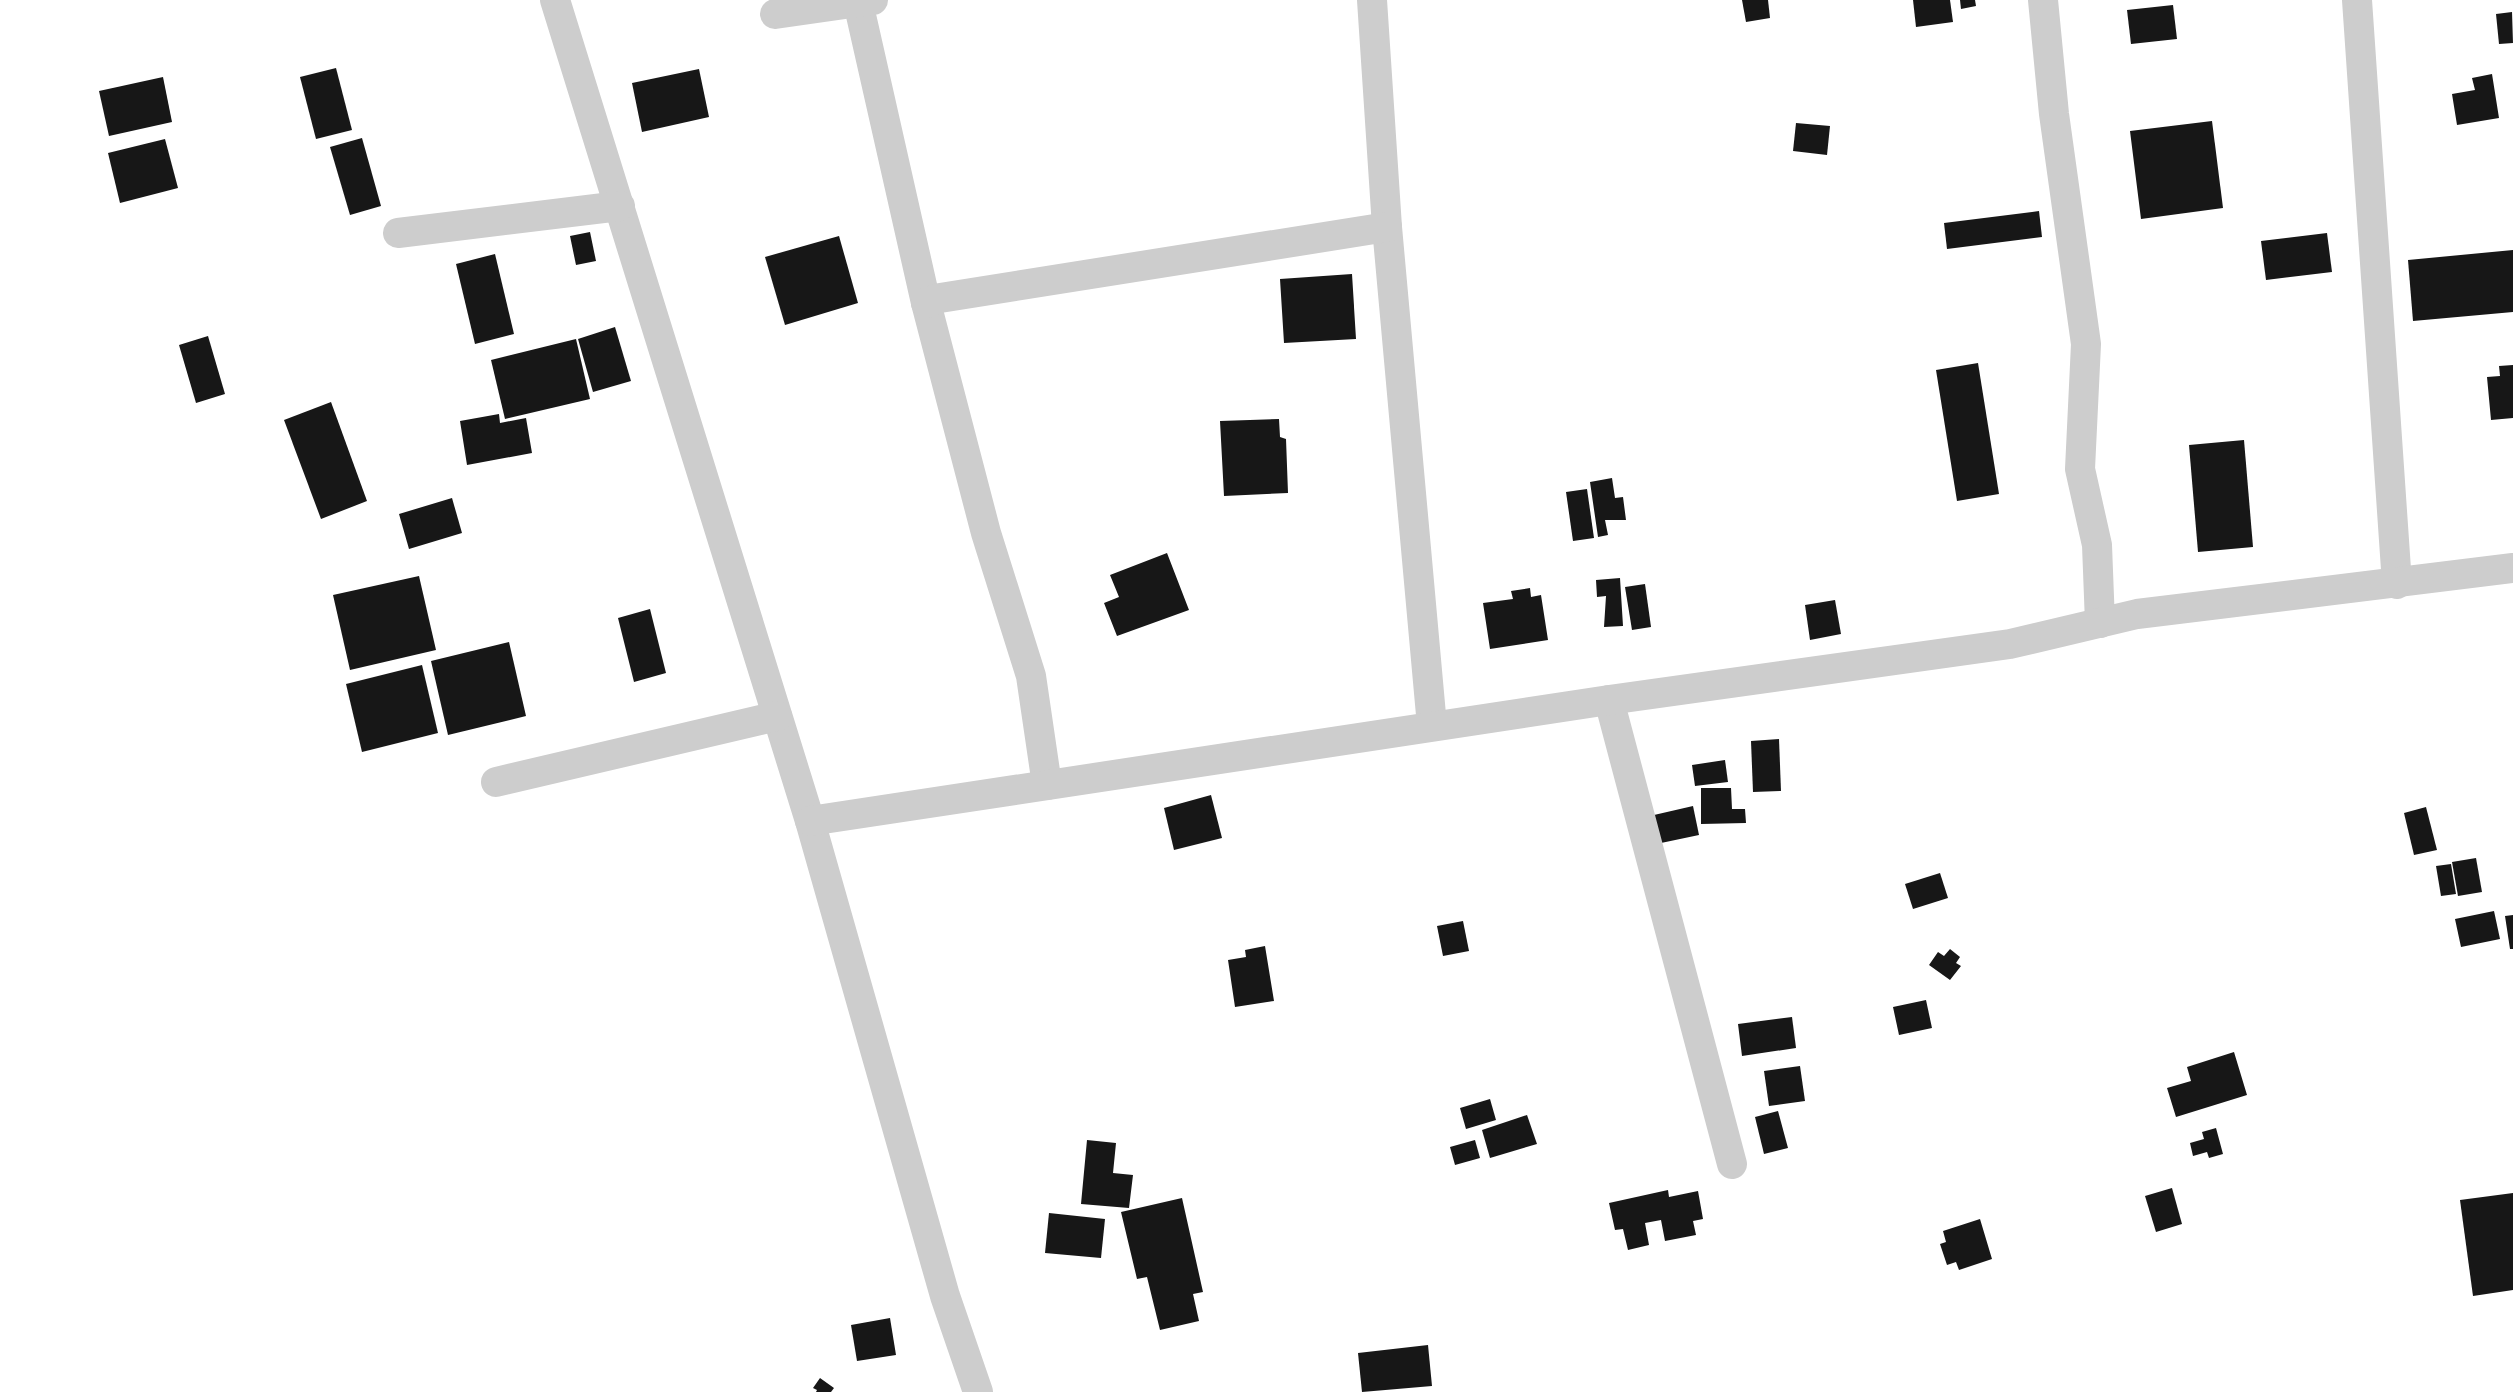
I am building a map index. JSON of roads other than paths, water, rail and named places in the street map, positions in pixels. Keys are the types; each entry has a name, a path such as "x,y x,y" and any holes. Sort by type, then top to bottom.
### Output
{"street":[{"path":"555,0 810,821 945,1296 978,1392"},
{"path":"1372,0 1387,227 1432,726"},
{"path":"2043,0 2054,114 2086,344 2080,469 2097,545 2100,623"},
{"path":"2357,0 2397,584"},
{"path":"775,14 866,1 926,303 986,533 1031,676 1047,785"},
{"path":"398,233 620,206"},
{"path":"926,303 940,298 1387,227"},
{"path":"810,821 1432,726 2010,644 2137,614 2513,568"},
{"path":"1609,700 1732,1164"},
{"path":"496,782 777,716"}]}
